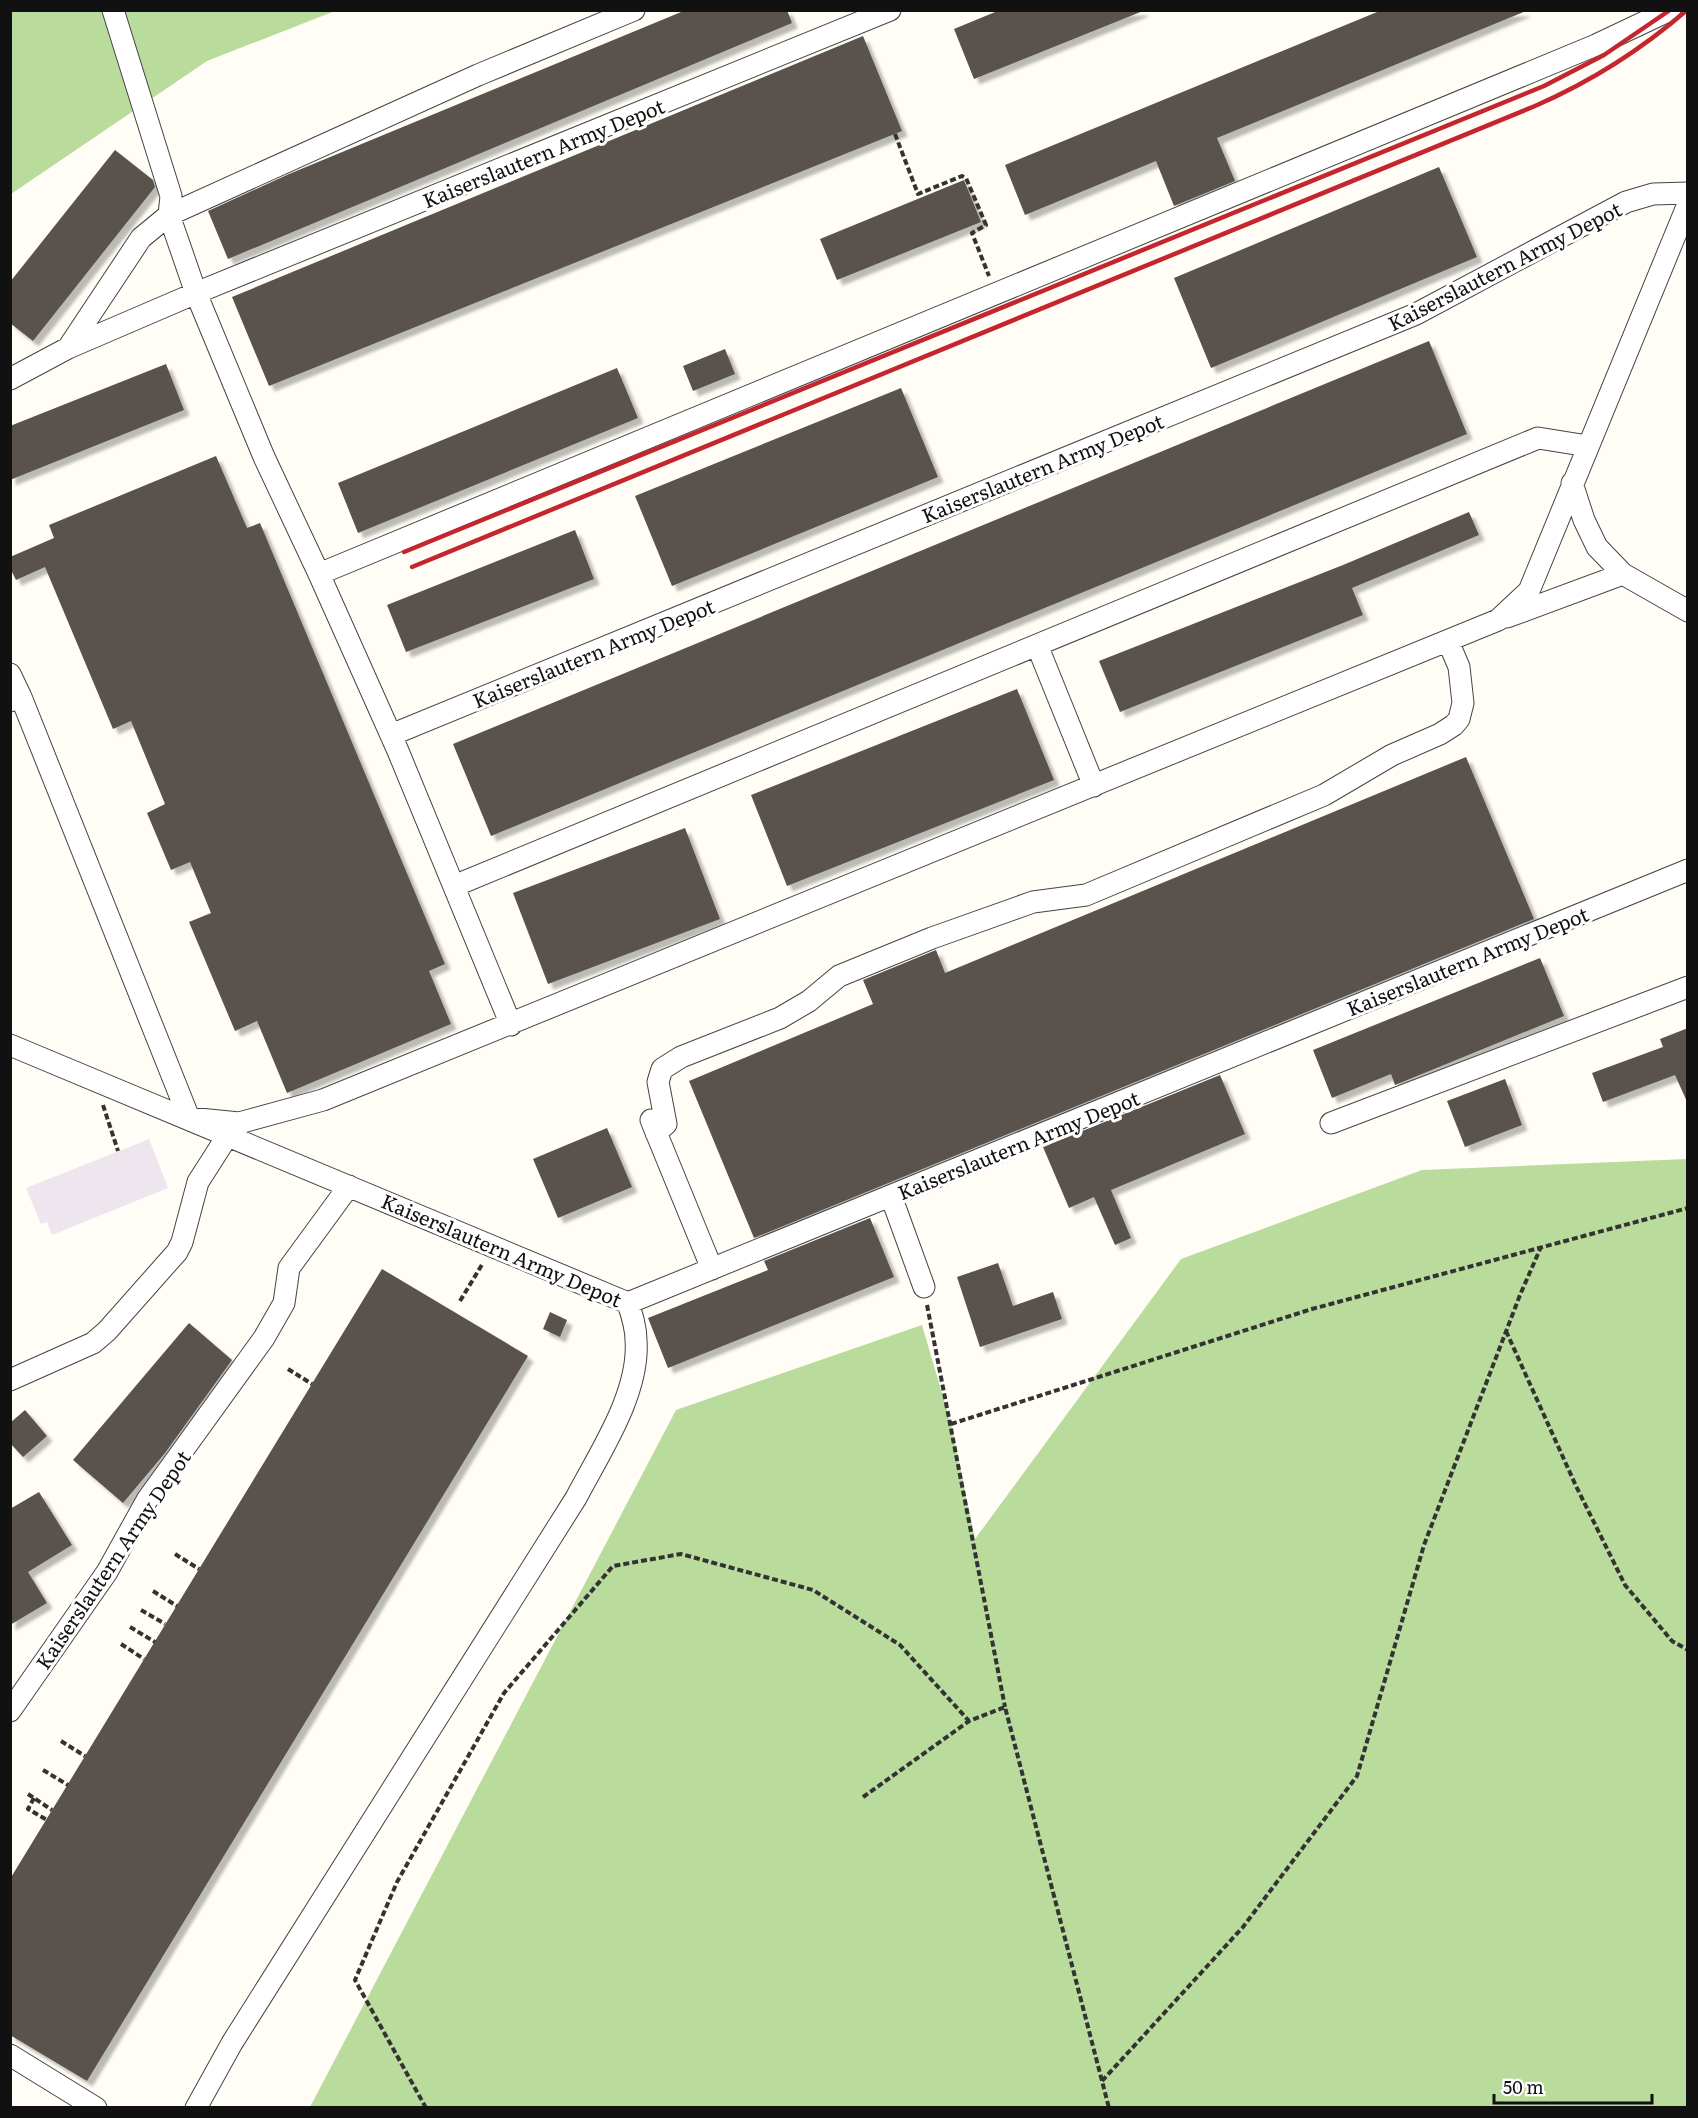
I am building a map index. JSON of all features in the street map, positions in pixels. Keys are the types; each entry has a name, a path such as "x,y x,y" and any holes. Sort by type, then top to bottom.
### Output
{"lane":[{"path":"112,10 171,196 169,215 196,293 264,457 391,735 511,1024"},
{"name":"Kaiserslautern Army Depot","path":"68,348 141,238 169,215 478,75 634,10"},
{"name":"Kaiserslautern Army Depot","path":"10,379 68,348 196,293 890,10"},
{"path":"319,574 1596,45 1670,10"},
{"name":"Kaiserslautern Army Depot","path":"391,735 1416,314 1626,202 1653,194 1688,193"},
{"name":"Kaiserslautern Army Depot","path":"189,1118 238,1123 323,1100 1498,620 1529,591 1688,204"},
{"path":"454,886 1538,438 1588,446"},
{"path":"1572,483 1596,547 1623,574 1683,609 1688,631"},
{"path":"1498,620 1623,574"},
{"path":"712,1269 653,1127 666,1124 658,1082 662,1069 681,1057 780,1018 809,1001 839,976 932,938 1034,902 1086,895 1324,795 1392,755 1440,734 1459,719 1463,704 1459,667 1448,641"},
{"path":"1037,645 1094,786"},
{"path":"10,674 16,699 189,1118"},
{"name":"Kaiserslautern Army Depot","path":"10,1045 189,1118 628,1304 1688,870"},
{"path":"1331,1123 1688,987"},
{"path":"10,1380 87,1347 107,1331 177,1252 182,1242 198,1182 228,1135"},
{"name":"Kaiserslautern Army Depot","path":"10,1711 17,1693 107,1572 147,1500 264,1338 284,1303 289,1268 349,1186"},
{"path":"891,1196 924,1287"},
{"path":"196,2108 232,2043 581,1488 624,1403 630,1384 637,1341 628,1304"},
{"path":"10,2055 96,2108"}],"path":[{"path":"895,134 918,194 962,176 966,178 986,225 972,233 996,294"},
{"path":"100,1096 118,1152"},
{"path":"951,1424 1312,1309 1688,1208"},
{"path":"460,1301 493,1247"},
{"path":"1102,2081 1244,1927 1357,1776 1424,1545 1506,1331 1541,1247"},
{"path":"924,1287 1005,1707 1109,2108"},
{"path":"1506,1331 1576,1486 1625,1586 1672,1641 1688,1650"},
{"path":"288,1370 312,1384"},
{"path":"175,1554 199,1569"},
{"path":"426,2108 355,1980 397,1882 504,1693 612,1566 681,1554 813,1590 900,1645 969,1721"},
{"path":"153,1591 177,1606"},
{"path":"141,1610 165,1624"},
{"path":"130,1627 155,1642"},
{"path":"121,1644 144,1659"},
{"path":"863,1797 969,1721 1005,1707"},
{"path":"62,1741 85,1756"},
{"path":"43,1770 68,1785"},
{"path":"28,1794 52,1810"},
{"path":"34,1798 28,1809 47,1820"}],"shaded area":[{"path":"149,1139 168,1188 52,1235 47,1222 41,1224 26,1188"}],"green space":[{"path":"11,11 335,11 207,61 11,194"},
{"path":"1687,1159 1687,2107 310,2107 676,1410 922,1325 951,1424 975,1539 1181,1259 1422,1170"}],"building":[{"path":"686,10 787,10 792,23 228,259 208,211 289,174"},
{"path":"1000,10 1143,11 974,79 954,29"},
{"path":"1382,10 1526,11 1217,138 1235,181 1174,206 1156,161 1025,215 1005,165"},
{"path":"863,36 902,131 269,386 232,297"},
{"path":"115,150 153,180 155,187 33,341 10,323 10,282"},
{"path":"1439,167 1477,257 1211,368 1174,278"},
{"path":"964,180 981,222 837,280 820,239"},
{"path":"1429,341 1467,434 491,836 453,744"},
{"path":"725,349 735,374 693,391 683,366"},
{"path":"166,364 184,410 10,480 10,426"},
{"path":"617,368 638,418 358,533 338,483"},
{"path":"901,388 938,477 672,586 635,496"},
{"path":"216,456 247,528 260,523 445,964 429,971 451,1024 287,1093 257,1021 235,1031 189,922 211,913 190,862 171,870 147,813 165,804 131,721 113,729 45,567 16,580 10,568 10,557 54,538 49,525"},
{"path":"1469,512 1479,535 1352,588 1363,615 1120,712 1099,661 1343,565"},
{"path":"575,530 594,579 406,652 387,605"},
{"path":"1017,689 1054,780 787,886 751,795"},
{"path":"1466,757 1534,919 754,1238 689,1081 873,1004 863,980 936,950 945,973"},
{"path":"685,828 720,919 548,984 513,893"},
{"path":"1540,958 1564,1016 1395,1085 1391,1074 1332,1098 1313,1050"},
{"path":"1688,1028 1688,1104 1675,1075 1603,1102 1592,1073 1663,1047 1660,1039"},
{"path":"1220,1075 1245,1134 1111,1190 1131,1238 1115,1245 1094,1197 1069,1208 1043,1147"},
{"path":"1505,1079 1522,1125 1465,1147 1447,1101"},
{"path":"607,1128 632,1187 558,1218 533,1159"},
{"path":"870,1218 894,1277 668,1368 648,1318 768,1270 764,1261"},
{"path":"998,1263 1013,1306 1053,1292 1062,1319 980,1347 957,1277"},
{"path":"382,1269 528,1356 87,2081 10,2035 10,1879"},
{"path":"550,1312 567,1320 560,1337 543,1329"},
{"path":"189,1323 232,1360 165,1453 123,1503 73,1460"},
{"path":"25,1410 47,1436 23,1457 10,1443 10,1423"},
{"path":"39,1492 72,1545 28,1572 47,1603 10,1625 10,1509"}],"railway":[{"path":"404,552 1544,86 1604,55 1670,10"},
{"path":"412,567 1535,106 1614,64 1687,10"}]}
